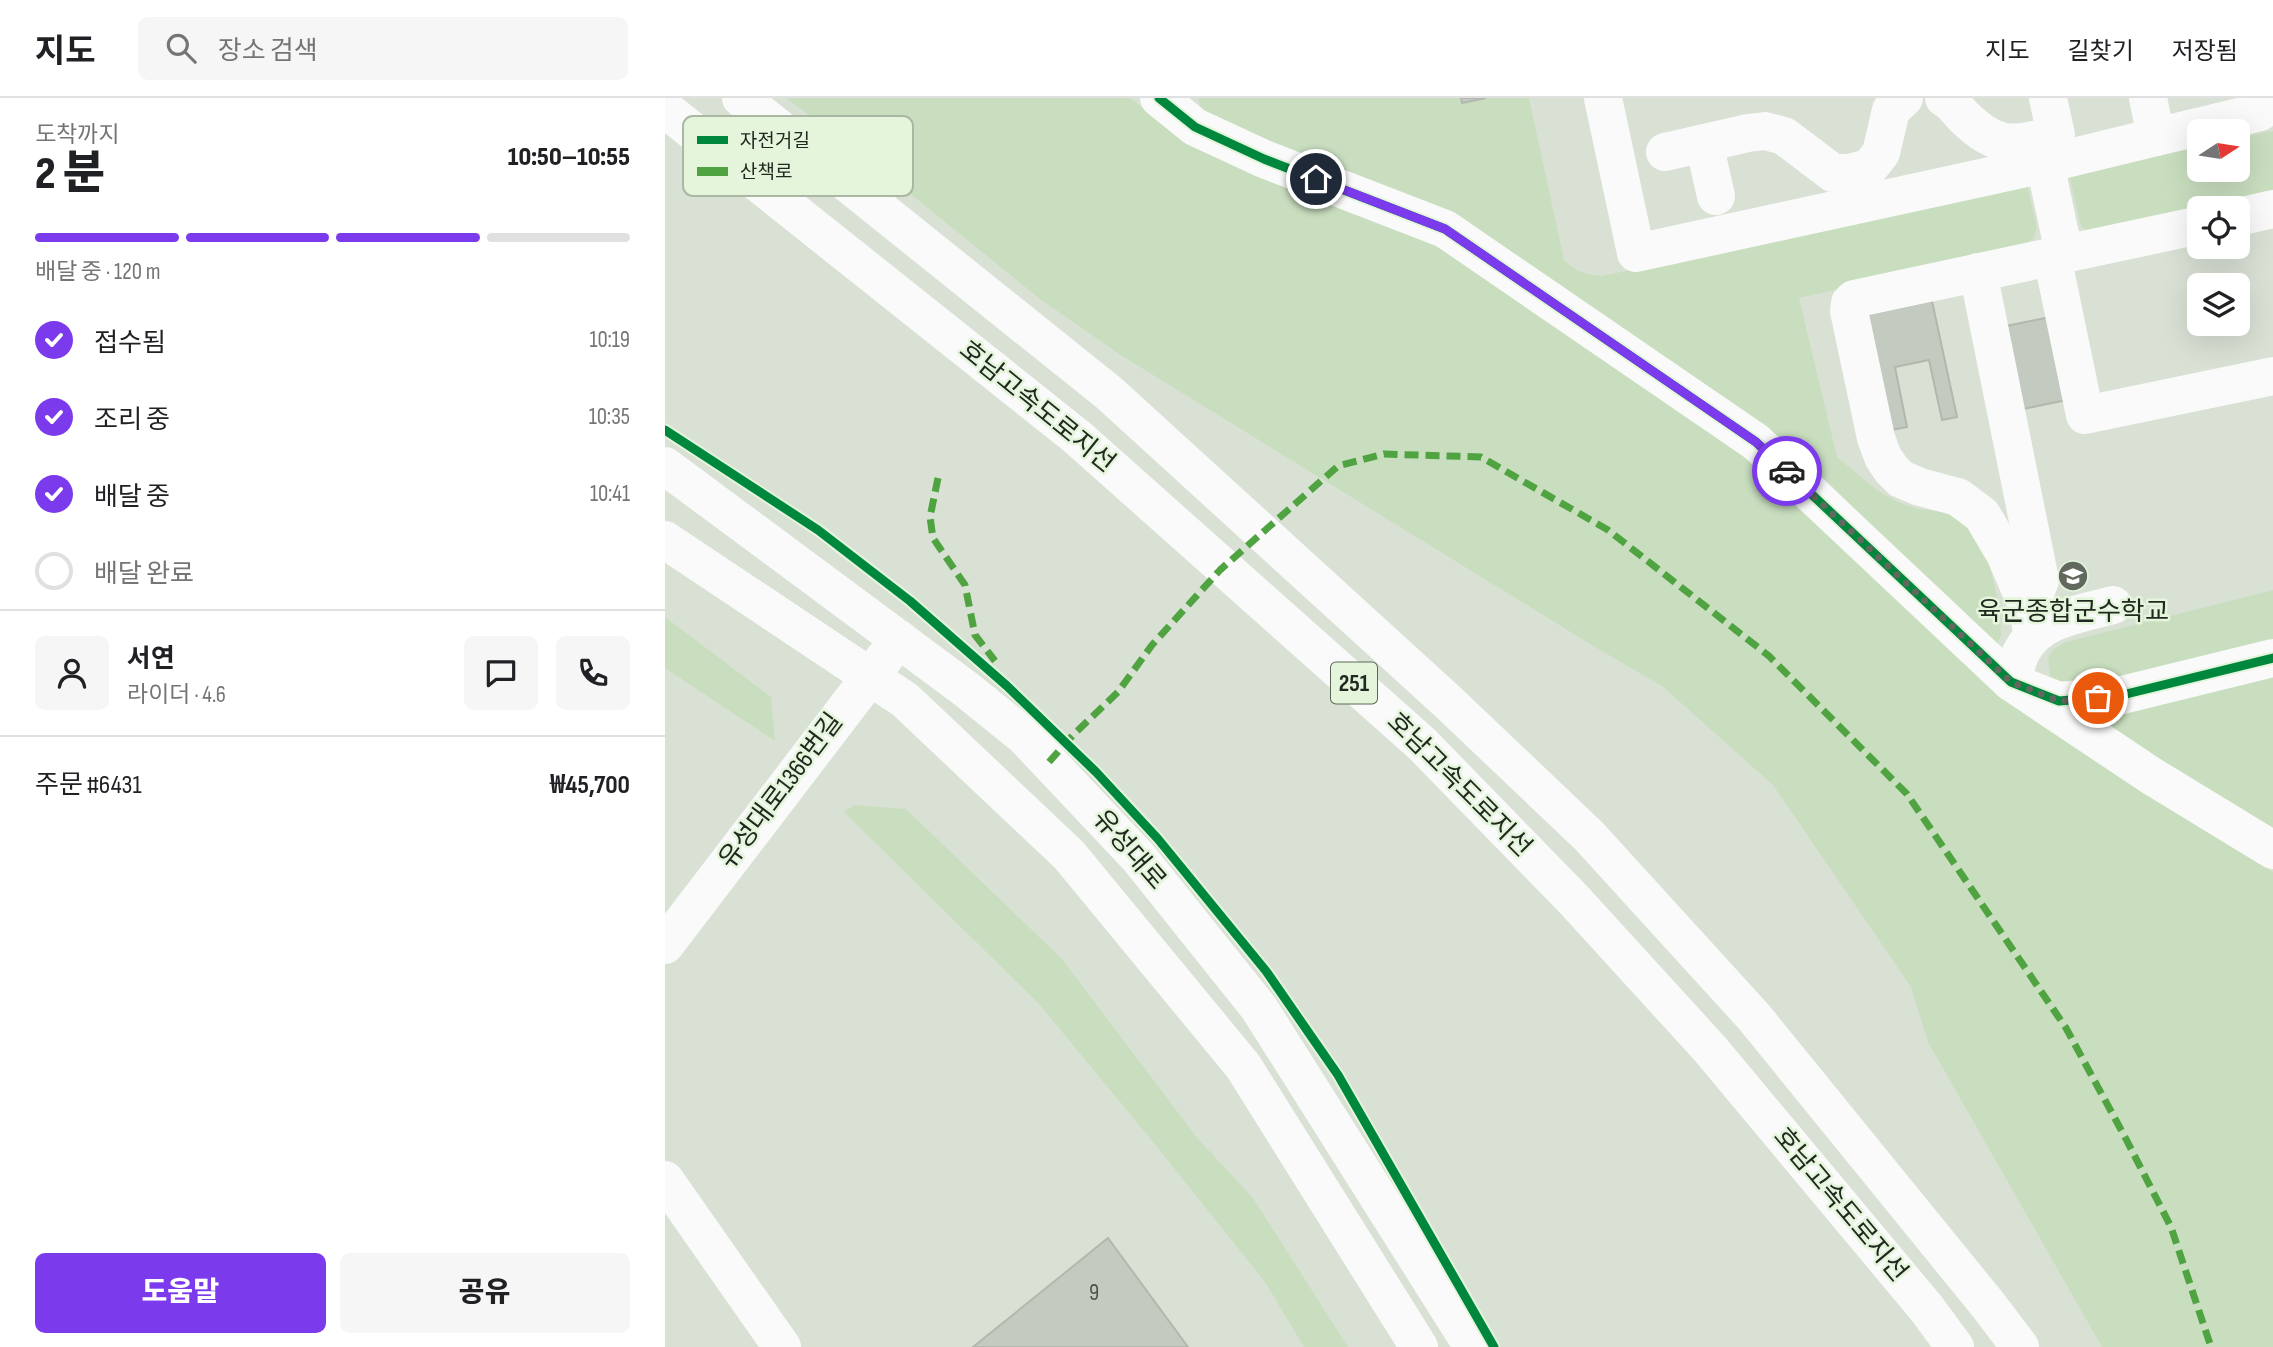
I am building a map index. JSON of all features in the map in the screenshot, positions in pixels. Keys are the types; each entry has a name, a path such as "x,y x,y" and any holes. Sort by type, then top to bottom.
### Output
{"main road":[{"name":"호남고속도로지선","path":"741,98 763,116"},
{"path":"1603,98 1636,253 2045,164 2156,137 2264,106"},
{"path":"1665,152 1765,131 1784,136 1833,173 1849,173 1869,168 1881,153 1891,110 1904,98"},
{"path":"1944,98 1978,130 1993,140 2010,144 2056,135 2048,98"},
{"path":"2148,98 2156,137"},
{"path":"1162,99 1195,127 1264,159 1445,229 1756,442 2011,682 2108,747 2273,850"},
{"name":"호남고속도로지선","path":"665,109 683,123"},
{"path":"1704,143 1716,196"},
{"path":"2045,164 2085,415 2273,376"},
{"name":"호남고속도로지선","path":"774,196 1077,437 1422,744 1574,900 1710,1049 1955,1347"},
{"name":"호남고속도로지선","path":"863,196 1109,393 1448,702 1589,836 1754,1017 2020,1347"},
{"path":"2250,214 2273,209"},
{"path":"2031,623 2005,554 1982,515 1958,497 1901,479 1883,457 1876,438 1849,311 1850,303 1854,299 2187,228"},
{"path":"1978,272 2040,580 2031,623 2011,682"},
{"name":"유성대로","path":"665,466 899,639 1025,737 1139,858 1259,1008 1473,1347"},
{"name":"유성대로","path":"665,540 905,700 1069,855 1243,1066 1419,1347"},
{"path":"2031,623 2045,627 2061,619 2113,605"},
{"name":"유성대로1366번길","path":"665,945 899,639"},
{"path":"2011,682 2059,701 2118,696 2273,658"},
{"path":"665,1180 782,1347"}],"green space":[{"path":"786,98 1130,98 1187,143 1439,239 1745,457 2000,695 2273,872 2273,1347 2102,1347 1928,1042 1911,987 1773,785 1662,686 1119,354 1040,299 913,196 913,116 810,116"},
{"path":"1198,98 1529,98 1564,260 1577,270 1602,276 2027,185 2037,227 2033,239 2020,248 1799,298 1837,457 1878,491 1898,502 1918,509 1959,515 1987,553 2000,610 2001,636 1994,649 1817,471 1732,403 1308,157 1202,112"},
{"path":"2273,131 2273,196 2250,200 2250,196 2187,196 2187,212 2087,231 2081,226 2069,174 2187,150 2187,182 2251,182 2251,135"},
{"path":"2273,590 2273,643 2116,683 2060,685 2051,678 2049,656 2066,642"},
{"path":"665,617 771,697 775,741 665,668"},
{"path":"2273,667 2273,839 2061,705"},
{"path":"854,805 906,809 1062,959 1198,1139 1253,1198 1348,1347 1304,1347 1265,1282 1039,1004 844,812"}],"building":[{"path":"1461,98 1486,98 1462,103"},
{"path":"1932,301 1957,417 1942,420 1929,360 1895,367 1907,427 1891,430 1866,315"},
{"path":"2050,317 2067,400 2018,410 2001,327"},
{"path":"1108,1238 1188,1347 973,1347"}],"marked path":[{"path":"1049,762 1118,692 1152,645 1220,570 1338,466 1384,454 1481,457 1608,530 1769,656 1907,794 2066,1028 2171,1227 2211,1347"},
{"path":"938,478 930,517 933,538 965,585 975,635 995,661"}],"cycle path":[{"path":"1159,98 1195,127 1264,159 1445,229 1756,442 2011,682 2059,701 2118,696 2273,658"},
{"path":"665,430 818,530 910,601 1007,686 1096,772 1158,839 1266,971 1338,1075 1494,1347"}],"way so far":[{"path":"1787,471 2011,682 2059,701 2098,698"}],"place":[{"name":"육군종합군수학교","path":"2073,576"}],"route":[{"path":"1316,179 1445,229 1756,442 1787,471"}]}
